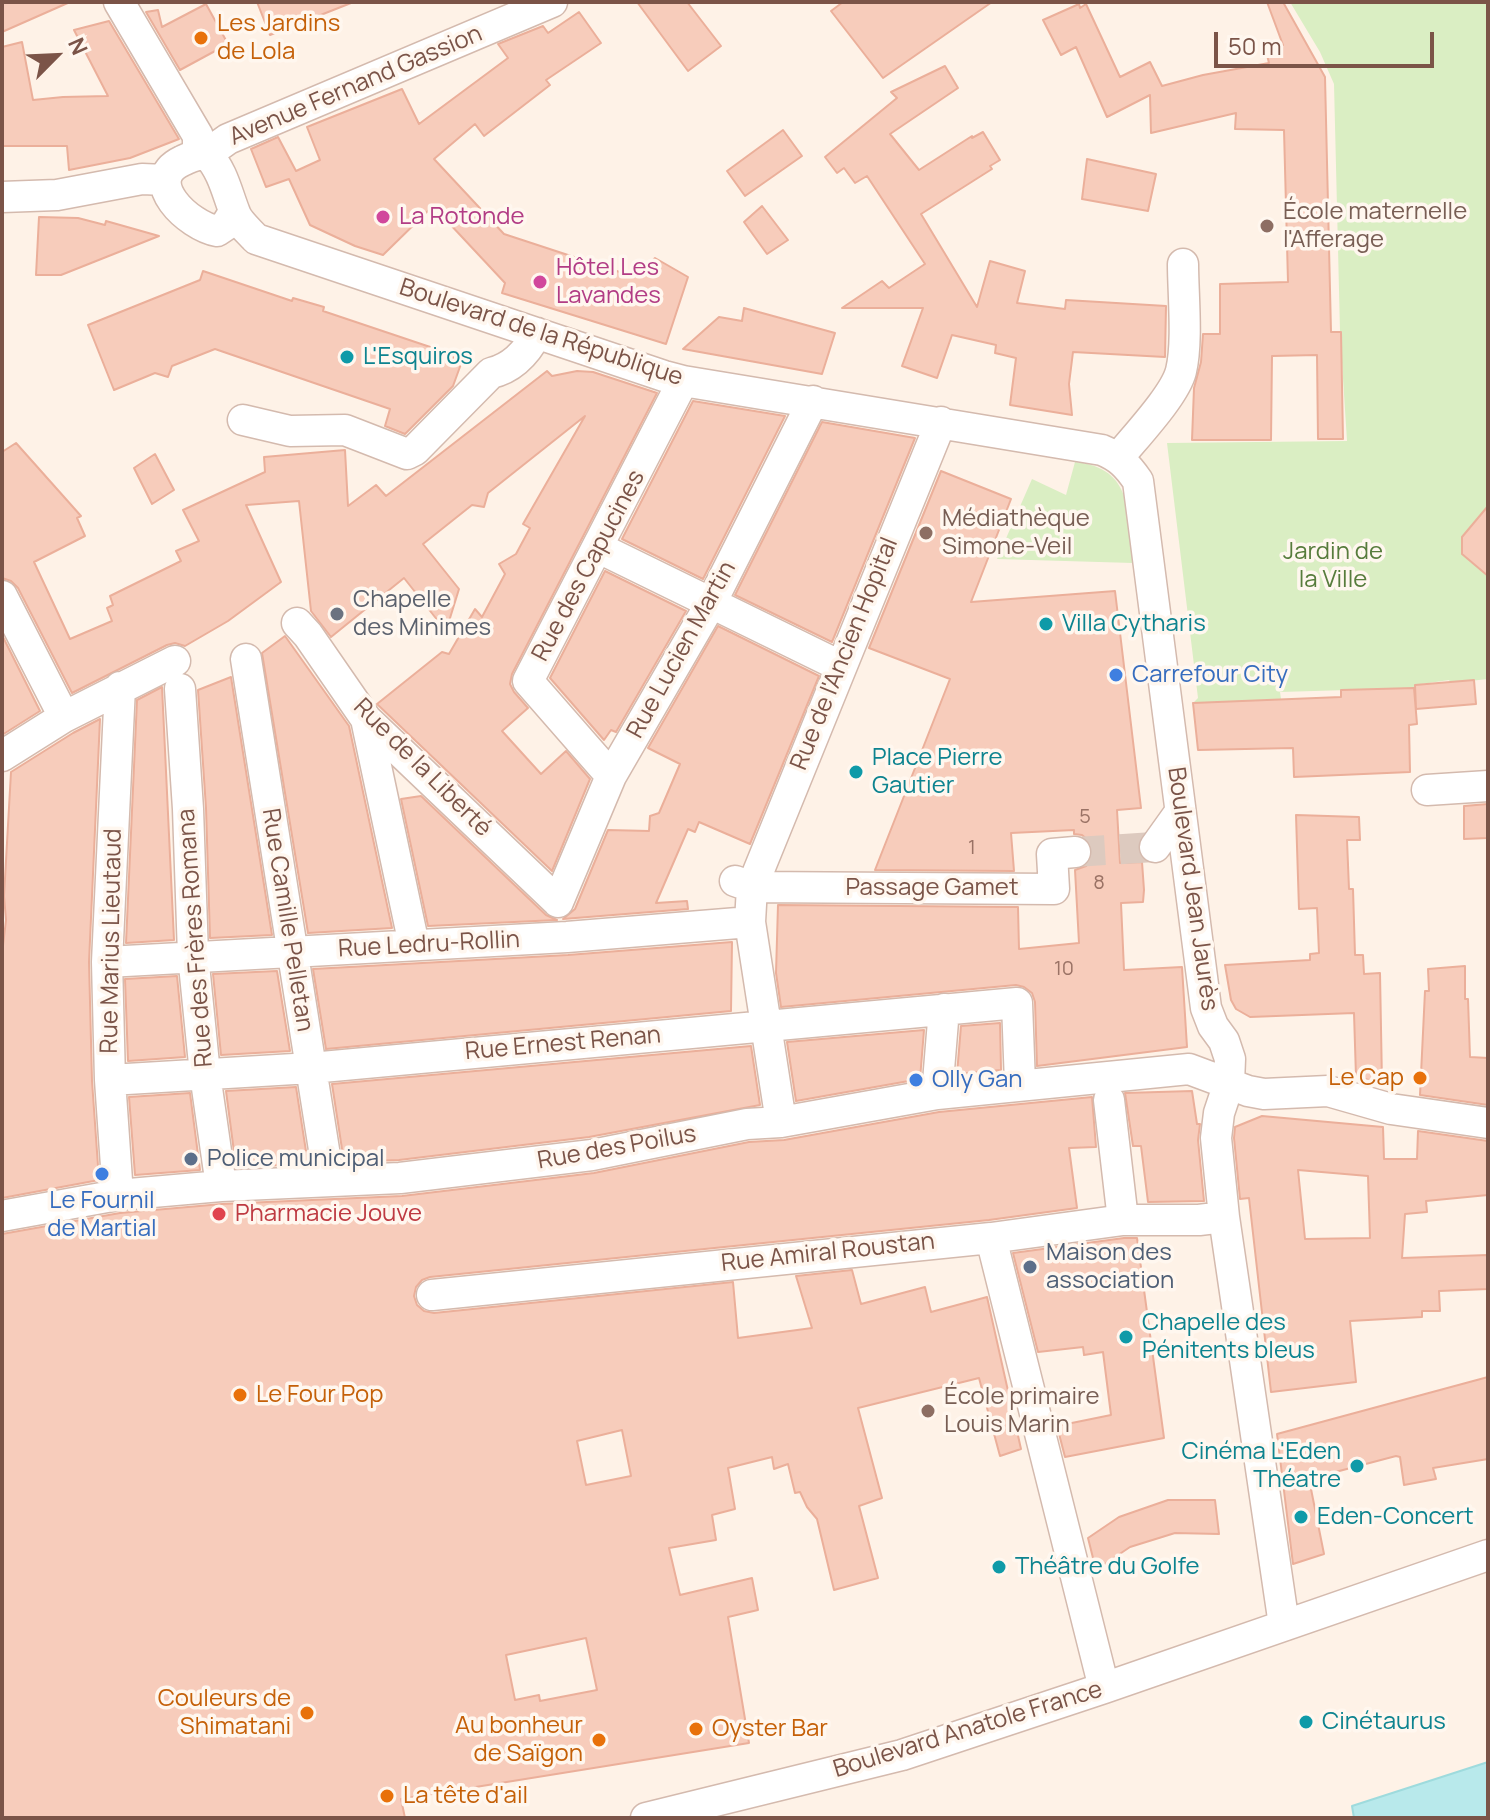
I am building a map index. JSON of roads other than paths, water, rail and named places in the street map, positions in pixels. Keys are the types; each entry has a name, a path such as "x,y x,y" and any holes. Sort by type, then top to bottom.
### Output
{"street":[{"name":"Boulevard de la République","path":"119,2 198,136 202,154 217,167 233,201 234,212 256,239 683,381 1111,453"},
{"name":"Avenue Fernand Gassion","path":"202,154 228,139 552,2"},
{"path":"202,154 168,170 165,189 174,204 210,230 217,231 226,225 234,212"},
{"path":"2,197 57,195 142,179 165,180"},
{"path":"1111,453 1170,392 1181,373 1183,264"},
{"path":"491,373 492,352 502,321"},
{"path":"243,420 290,431 345,430 407,454 415,450 491,373 505,369 529,348 537,333"},
{"name":"Rue des Capucines","path":"611,776 528,681 683,381"},
{"name":"Rue Lucien Martin","path":"558,902 611,776 710,605 813,401"},
{"name":"Rue de l'Ancien Hopital","path":"781,1122 742,883 840,666 941,422"},
{"name":"Boulevard Jean Jaurès","path":"1111,453 1138,481 1206,1008 1230,1059 1229,1083 1219,1113 1216,1138 1224,1217 1284,1625"},
{"path":"599,548 840,666"},
{"path":"2,596 64,717"},
{"name":"Rue de la Liberté","path":"297,623 366,719 558,902"},
{"name":"Rue Camille Pelletan","path":"246,659 329,1181"},
{"name":"Rue des Frères Romana","path":"120,687 177,675 188,809 193,955 205,1074 221,1186"},
{"path":"2,756 120,687"},
{"name":"Rue Marius Lieutaud","path":"118,1195 110,1080 107,962 120,687"},
{"path":"366,719 414,945"},
{"path":"1427,790 1488,786"},
{"path":"1155,847 1180,812"},
{"name":"Passage Gamet","path":"742,883 1054,889 1052,854 1075,852"},
{"path":"558,902 567,937"},
{"name":"Rue Ledru-Rollin","path":"107,962 567,937 750,922"},
{"name":"Rue Ernest Renan","path":"110,1080 311,1068 1017,1003 1020,1084"},
{"path":"937,1094 944,1009"},
{"name":"Rue des Poilus","path":"2,1216 118,1195 221,1186 400,1178 592,1155 747,1124 781,1122 937,1094 1189,1069 1264,1094 1328,1091 1391,1109 1488,1123"},
{"path":"1109,1100 1123,1220"},
{"name":"Rue Amiral Roustan","path":"432,1295 991,1238 1123,1220 1224,1217"},
{"path":"991,1238 1104,1688"},
{"name":"Boulevard Anatole France","path":"646,1818 902,1755 1488,1555"}],"water":[{"path":"1488,1762 1488,1818 1354,1818 1352,1806"}],"tunnel":[{"path":"1075,852 1155,847"}],"place":[{"name":"Les Jardins de Lola","path":"201,38"},
{"name":"La Rotonde","path":"383,217"},
{"name":"École maternelle l'Afferage","path":"1267,226"},
{"name":"Hôtel Les Lavandes","path":"540,282"},
{"name":"L'Esquiros","path":"347,357"},
{"name":"Médiathèque Simone-Veil","path":"926,533"},
{"name":"Chapelle des Minimes","path":"337,614"},
{"name":"Villa Cytharis","path":"1046,624"},
{"name":"Carrefour City","path":"1116,675"},
{"name":"Place Pierre Gautier","path":"856,772"},
{"name":"Le Cap","path":"1420,1078"},
{"name":"Olly Gan","path":"916,1080"},
{"name":"Police municipal","path":"191,1159"},
{"name":"Le Fournil de Martial","path":"102,1174"},
{"name":"Pharmacie Jouve","path":"219,1214"},
{"name":"Maison des association","path":"1030,1267"},
{"name":"Chapelle des Pénitents bleus","path":"1126,1337"},
{"name":"Le Four Pop","path":"240,1395"},
{"name":"École primaire Louis Marin","path":"928,1411"},
{"name":"Cinéma L'Eden Théatre","path":"1357,1466"},
{"name":"Eden-Concert","path":"1301,1517"},
{"name":"Théâtre du Golfe","path":"999,1567"},
{"name":"Couleurs de Shimatani","path":"307,1713"},
{"name":"Cinétaurus","path":"1306,1722"},
{"name":"Oyster Bar","path":"696,1729"},
{"name":"Au bonheur de Saïgon","path":"599,1740"},
{"name":"La tête d'ail","path":"387,1796"}],"park label":[{"name":"Jardin de la Ville","path":"1333,566"}]}
